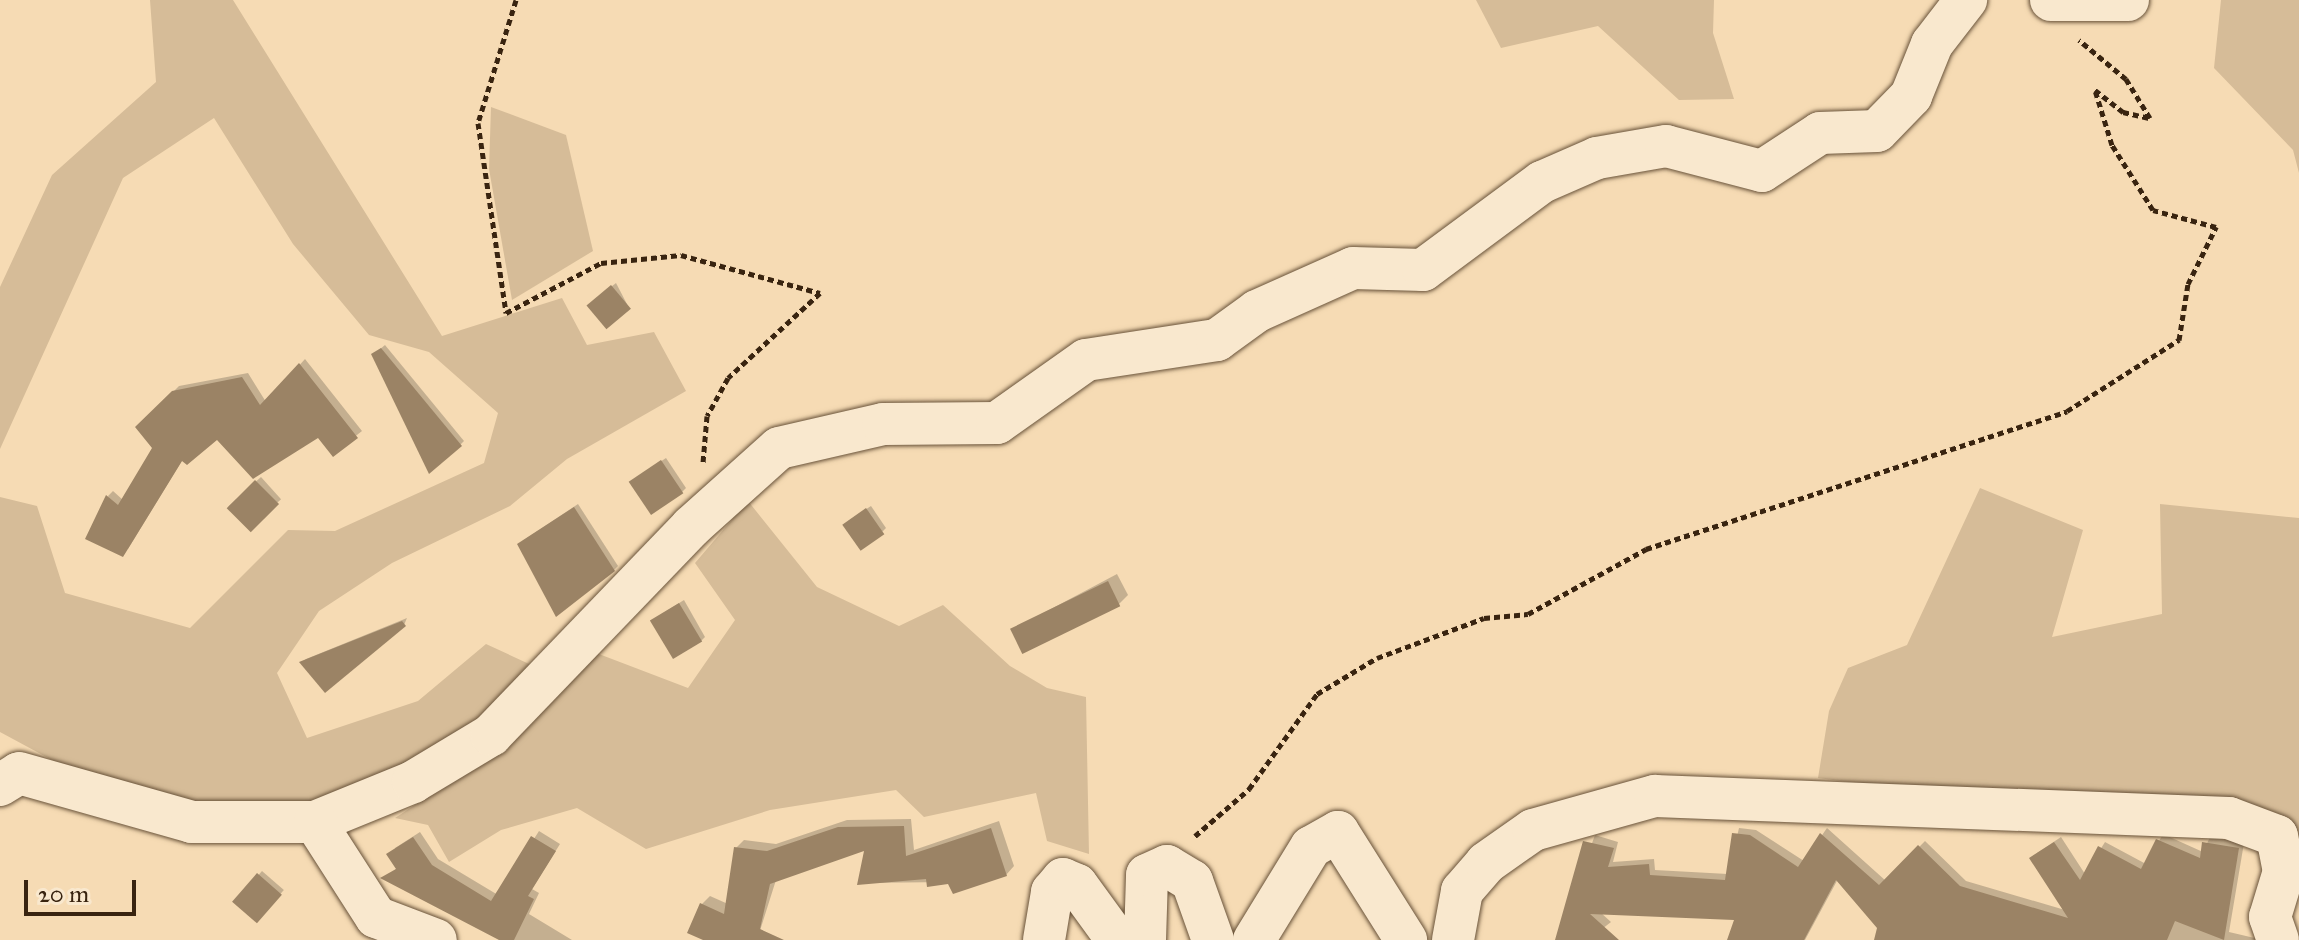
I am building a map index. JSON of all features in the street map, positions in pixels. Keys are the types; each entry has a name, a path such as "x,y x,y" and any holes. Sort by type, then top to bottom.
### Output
{"street":[{"path":"0,785 19,773 192,822 315,822 413,782 491,735 715,506 779,448 883,424 997,423 1086,360 1217,340 1257,311 1353,268 1423,270 1542,182 1597,158 1666,146 1762,171 1820,133 1877,131 1911,96 1932,44 1966,0"},
{"path":"2061,16 2128,0"},
{"path":"1453,940 1462,891 1486,863 1533,830 1655,796 2229,818 2277,836 2284,871 2270,917 2278,940"},
{"path":"315,822 376,917 436,940"},
{"path":"1254,940 1311,847 1338,832 1406,940"},
{"path":"1145,940 1147,875 1167,866 1192,881 1213,940"},
{"path":"1044,940 1052,892 1063,879 1077,885 1117,940"}],"path":[{"path":"516,0 478,123 506,313 601,263 681,255 820,293 728,378 707,416 702,461 715,506"},
{"path":"1167,866 1249,789 1317,694 1377,658 1484,618 1528,614 1646,549 2067,411 2179,340 2188,284 2216,227 2153,210 2112,145 2095,90 2123,112 2150,118 2126,79 2061,16"}],"shaded area":[{"path":"150,0 233,0 442,336 562,298 587,345 654,332 686,391 567,459 510,506 392,563 319,611 277,673 307,738 418,701 486,644 540,669 480,732 312,814 195,810 89,780 0,732 0,497 37,506 65,593 190,628 288,530 335,531 484,463 498,413 429,352 369,335 293,244 214,118 123,178 0,449 0,287 52,175 156,82"},
{"path":"1476,0 1714,0 1713,33 1734,99 1679,100 1598,26 1501,48"},
{"path":"2221,0 2299,0 2299,173 2293,150 2214,68"},
{"path":"491,107 566,135 593,251 512,300 489,169"},
{"path":"1980,488 2083,530 2052,637 2162,614 2160,504 2299,518 2299,842 1818,778 1829,711 1848,668 1907,645"},
{"path":"748,501 817,587 899,626 943,605 1010,666 1047,688 1086,697 1089,854 1047,841 1036,793 924,817 896,790 770,810 646,849 577,808 501,830 449,862 428,825 395,818 511,742 591,651 688,688 735,620 695,563"}],"building":[{"path":"611,285 631,309 606,329 586,306"},
{"path":"381,348 462,446 429,474 371,354"},
{"path":"299,363 358,438 333,457 318,438 253,479 217,440 187,465 182,461 123,557 85,539 106,495 118,505 152,448 135,427 172,391 242,377 260,405"},
{"path":"661,460 683,493 651,515 629,482"},
{"path":"255,480 279,504 251,532 227,508"},
{"path":"574,507 615,571 556,617 517,544"},
{"path":"866,508 884,534 861,551 842,525"},
{"path":"1108,581 1120,606 1022,654 1010,629"},
{"path":"679,603 702,642 673,659 650,621"},
{"path":"402,621 406,626 325,693 299,662"},
{"path":"904,826 906,856 991,828 1007,876 953,894 948,884 927,887 926,879 857,885 864,851 770,884 760,929 784,940 703,940 687,933 700,903 724,914 734,847 767,851 838,827"},
{"path":"1732,833 1750,835 1798,867 1820,833 1879,885 1918,845 1960,886 2068,918 2029,858 2054,842 2080,880 2098,846 2141,869 2156,839 2200,858 2202,842 2239,848 2224,940 2175,921 2167,940 1874,940 1877,928 1836,880 1804,940 1727,940 1734,920 1590,914 1619,940 1555,940 1583,841 1614,848 1608,867 1649,864 1650,875 1725,880"},
{"path":"531,836 556,851 528,896 534,899 514,940 499,940 380,878 396,869 386,854 413,837 432,865 491,901"},
{"path":"257,873 282,895 257,923 232,902"}]}
